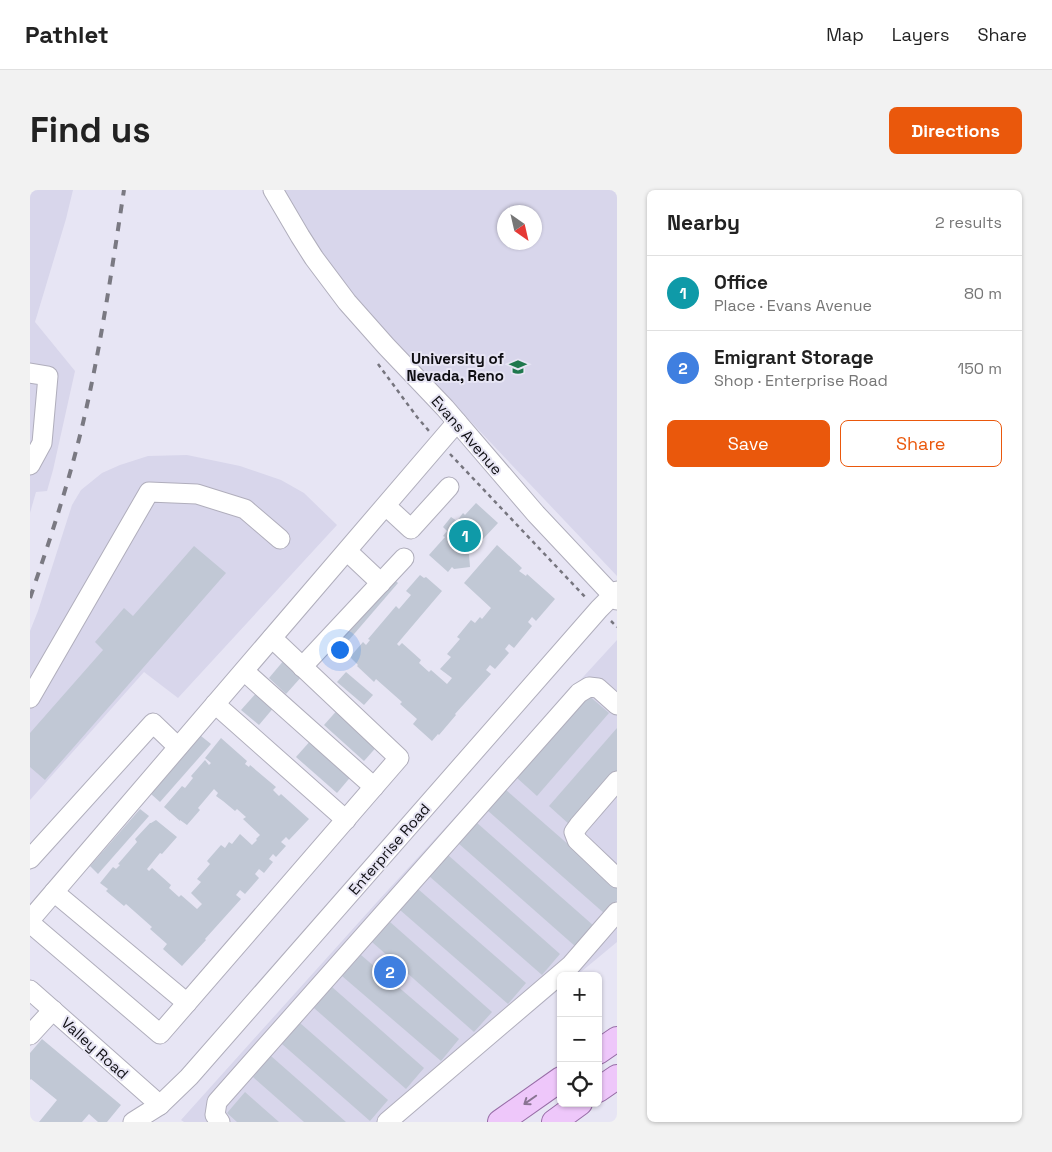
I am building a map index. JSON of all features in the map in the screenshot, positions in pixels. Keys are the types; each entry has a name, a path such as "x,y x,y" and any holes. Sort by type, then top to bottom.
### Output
{"main road":[{"path":"602,1049 617,1039"},
{"path":"602,1087 617,1077"},
{"path":"500,1122 557,1082"},
{"path":"554,1122 575,1107"}],"street":[{"name":"Evans Avenue","path":"273,190 319,266 347,302 457,422 536,514 616,596"},
{"path":"30,373 48,376 42,443 30,465"},
{"path":"272,638 399,758 160,1034 30,921 178,747 440,443 457,422"},
{"path":"386,506 411,529 449,487"},
{"path":"30,698 149,492 197,494 245,509 280,539"},
{"path":"347,551 380,583"},
{"path":"302,667 404,558"},
{"name":"Enterprise Road","path":"133,1122 156,1114 599,610 616,596"},
{"path":"244,671 374,787"},
{"path":"220,1122 215,1115 217,1102 579,694 588,687 598,688 617,705"},
{"path":"215,704 346,820"},
{"path":"30,859 153,723 178,747"},
{"path":"617,781 574,832 577,840 617,878"},
{"path":"54,892 187,1003"},
{"path":"387,1122 570,965 617,912"},
{"name":"Valley Road","path":"30,990 53,1010 156,1114"},
{"path":"30,1035 53,1010"}],"path":[{"path":"417,417 498,506 588,600 617,627"}],"shaded area":[{"path":"30,190 73,190 35,322 75,371 47,491 36,492 30,513"},
{"name":"University of Nevada, Reno","path":"284,190 617,190 617,576 367,312 327,261"},
{"path":"187,455 240,466 281,480 304,493 337,525 178,698 144,672 30,800 30,631 72,505 81,490 102,473 120,465 148,456"},
{"path":"617,640 617,942 581,972 557,972 557,991 399,1122 184,1122 181,1120"}],"building":[{"path":"476,503 498,523 469,554 470,567 454,569 452,567 448,572 429,555 445,537 443,536 447,531 443,527 451,517 457,521 463,513 465,515"},
{"path":"497,545 522,568 519,571 526,576 527,574 555,599 536,621 532,617 528,622 532,626 514,648 509,644 505,649 509,653 495,669 490,665 486,670 491,674 432,741 413,724 417,719 400,704 402,702 376,679 374,682 350,657 363,642 366,645 370,640 368,639 396,606 399,609 411,595 406,591 420,575 424,578 426,577 442,591 397,644 399,646 402,643 421,660 419,663 429,672 431,670 447,684 452,678 440,669 451,657 447,654 460,639 457,637 471,620 475,623 480,617 482,619 491,608 464,583"},
{"path":"194,546 226,573 45,780 30,767 30,733 103,650 95,642 124,608 133,616"},
{"path":"389,575 398,583 336,655 328,646"},
{"path":"285,659 303,675 286,694 269,678"},
{"path":"346,672 373,695 364,705 337,682"},
{"path":"258,691 275,706 259,725 241,710"},
{"path":"587,694 609,713 537,796 516,777"},
{"path":"340,707 380,743 364,761 324,725"},
{"path":"617,728 617,771 570,825 549,806"},
{"path":"201,736 211,744 160,802 151,794"},
{"path":"221,738 247,761 245,764 249,767 250,765 276,787 273,790 279,796 281,794 309,819 289,840 286,837 281,842 286,846 276,857 273,854 269,859 273,862 264,873 259,869 255,874 259,878 245,894 240,890 236,895 241,899 182,966 163,949 167,944 150,929 152,927 126,904 124,906 106,891 108,889 100,883 113,867 116,869 120,865 118,864 137,842 135,839 150,823 156,820 177,837 147,869 149,871 152,868 171,885 169,888 179,897 181,895 197,909 202,904 191,893 201,882 197,879 210,864 207,861 221,845 225,848 229,842 232,844 240,834 252,845 257,840 260,835 243,819 246,817 216,796 218,793 214,789 187,825 164,807 182,786 185,788 193,778 191,776 205,760 209,765 211,763 205,758"},
{"path":"312,739 353,774 337,793 296,757"},
{"path":"505,789 617,887 617,900 605,914 487,810"},
{"path":"140,809 149,816 98,874 90,866"},
{"path":"476,822 594,926 576,947 458,843"},
{"path":"448,855 560,954 542,975 429,876"},
{"path":"418,889 526,983 508,1004 400,910"},
{"path":"390,922 492,1012 474,1032 372,942"},
{"path":"361,955 459,1039 441,1061 342,976"},
{"path":"332,987 424,1068 406,1089 314,1008"},
{"path":"300,1023 388,1100 370,1121 282,1044"},
{"path":"42,1039 121,1105 107,1122 98,1122 89,1114 82,1122 39,1122 57,1100 30,1080 30,1053"},
{"path":"271,1056 346,1122 304,1122 253,1077"},
{"path":"245,1092 279,1122 237,1122 227,1113"}],"railway":[{"path":"30,598 59,511 83,423 101,336 124,190"}],"place":[{"name":"University of Nevada, Reno","path":"518,367"},
{"name":"Office","path":"465,536"},
{"name":"Emigrant Storage","path":"390,972"}]}
